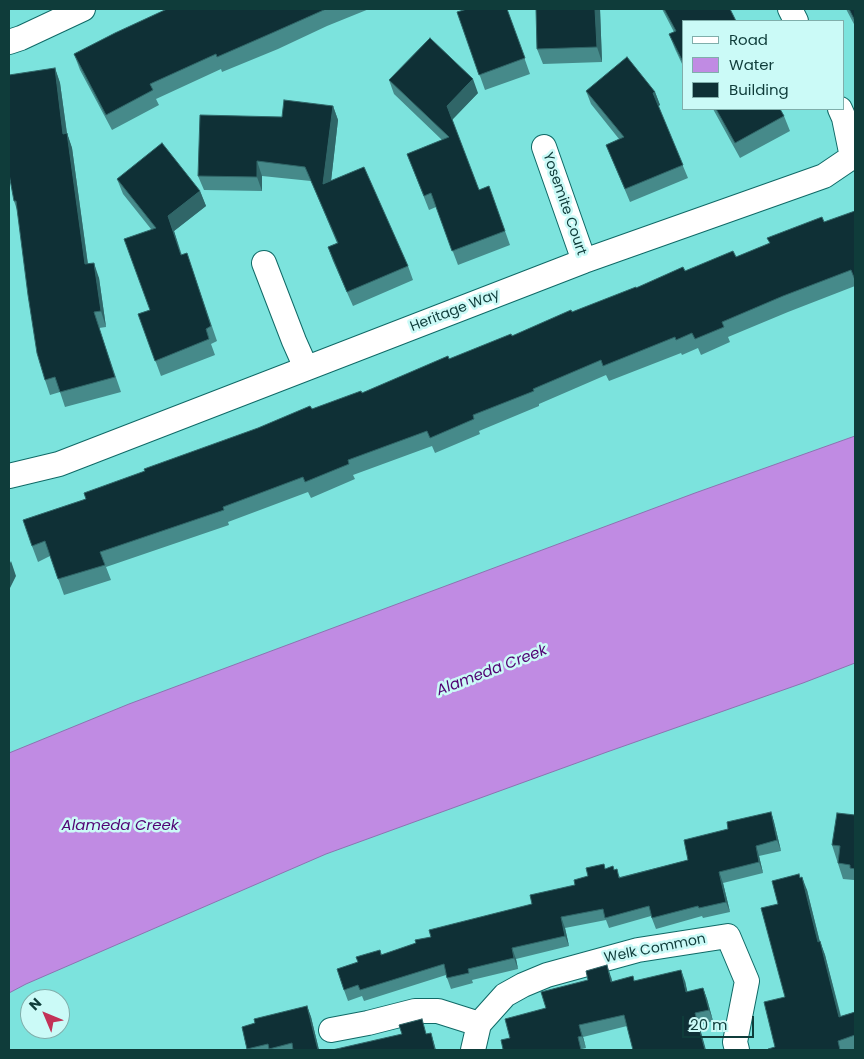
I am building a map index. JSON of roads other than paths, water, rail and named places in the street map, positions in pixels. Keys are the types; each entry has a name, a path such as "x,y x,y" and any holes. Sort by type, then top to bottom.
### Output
{"street":[{"path":"9,42 83,9"},
{"name":"Heritage Way","path":"9,476 58,464 584,262 824,176 852,157 844,118 840,110"},
{"name":"Yosemite Court","path":"544,147 584,262"},
{"path":"264,263 306,368"},
{"name":"Welk Common","path":"479,1024 505,995 547,975 638,950 728,936 747,981 735,1042 737,1050"},
{"path":"331,1030 415,1011 438,1010 479,1024 474,1050"}],"water":[{"name":"Alameda Creek","path":"855,436 855,663 326,854 9,993 9,753 129,704 695,493"}]}
